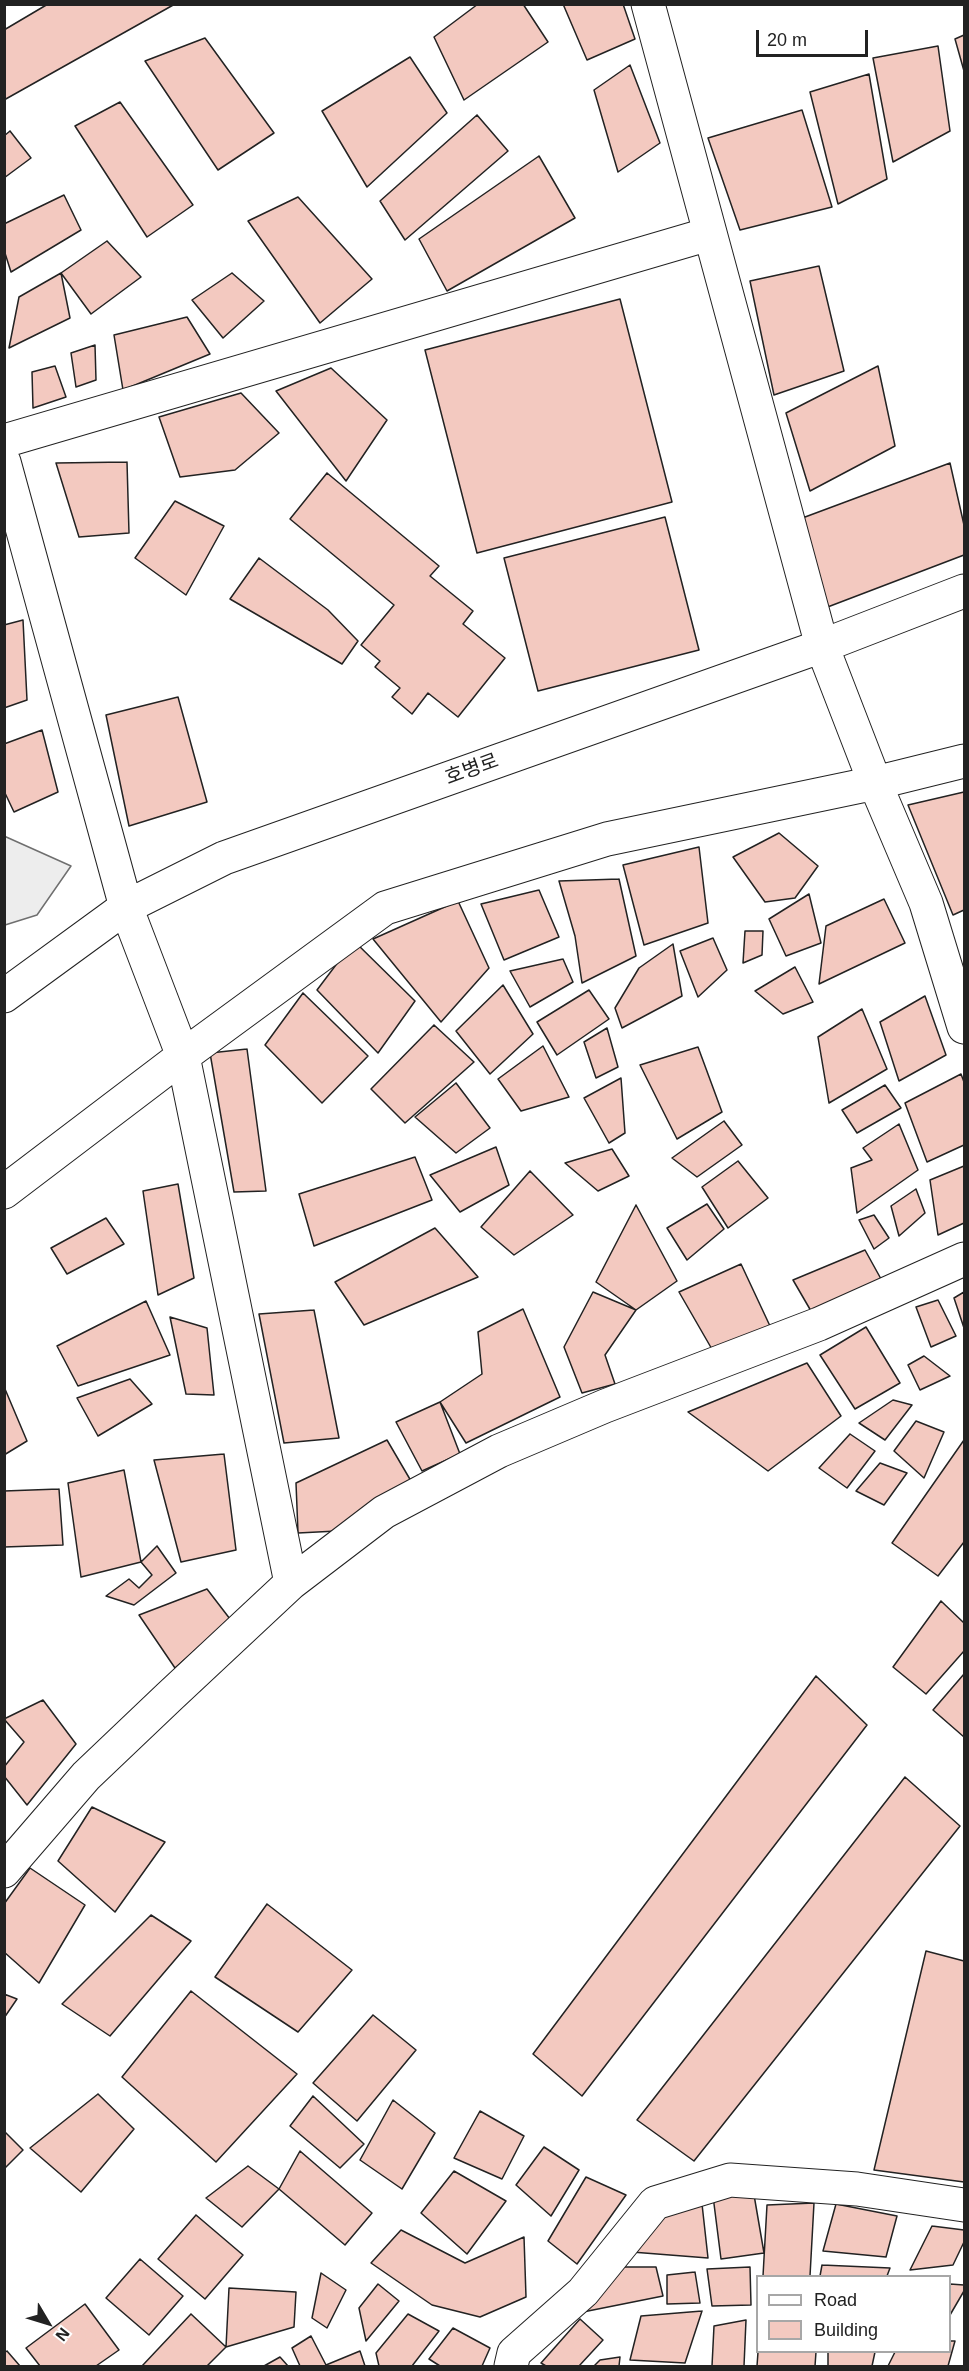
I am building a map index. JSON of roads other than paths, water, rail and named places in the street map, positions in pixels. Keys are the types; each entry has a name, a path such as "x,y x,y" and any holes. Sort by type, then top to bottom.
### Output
{"street":[{"path":"648,4 822,646 875,783 926,903 964,1027"},
{"path":"4,441 709,234"},
{"path":"4,462 126,907 183,1056 291,1583"},
{"name":"호병로","path":"4,996 126,907 224,858 822,646 964,591"},
{"path":"4,1192 183,1056 385,908 607,839 875,783 964,761"},
{"path":"4,1871 86,1776 291,1583 384,1512 499,1451 605,1406 819,1324 964,1259"},
{"path":"511,2367 514,2353 583,2292 655,2203 730,2180 857,2189 964,2205"}]}
